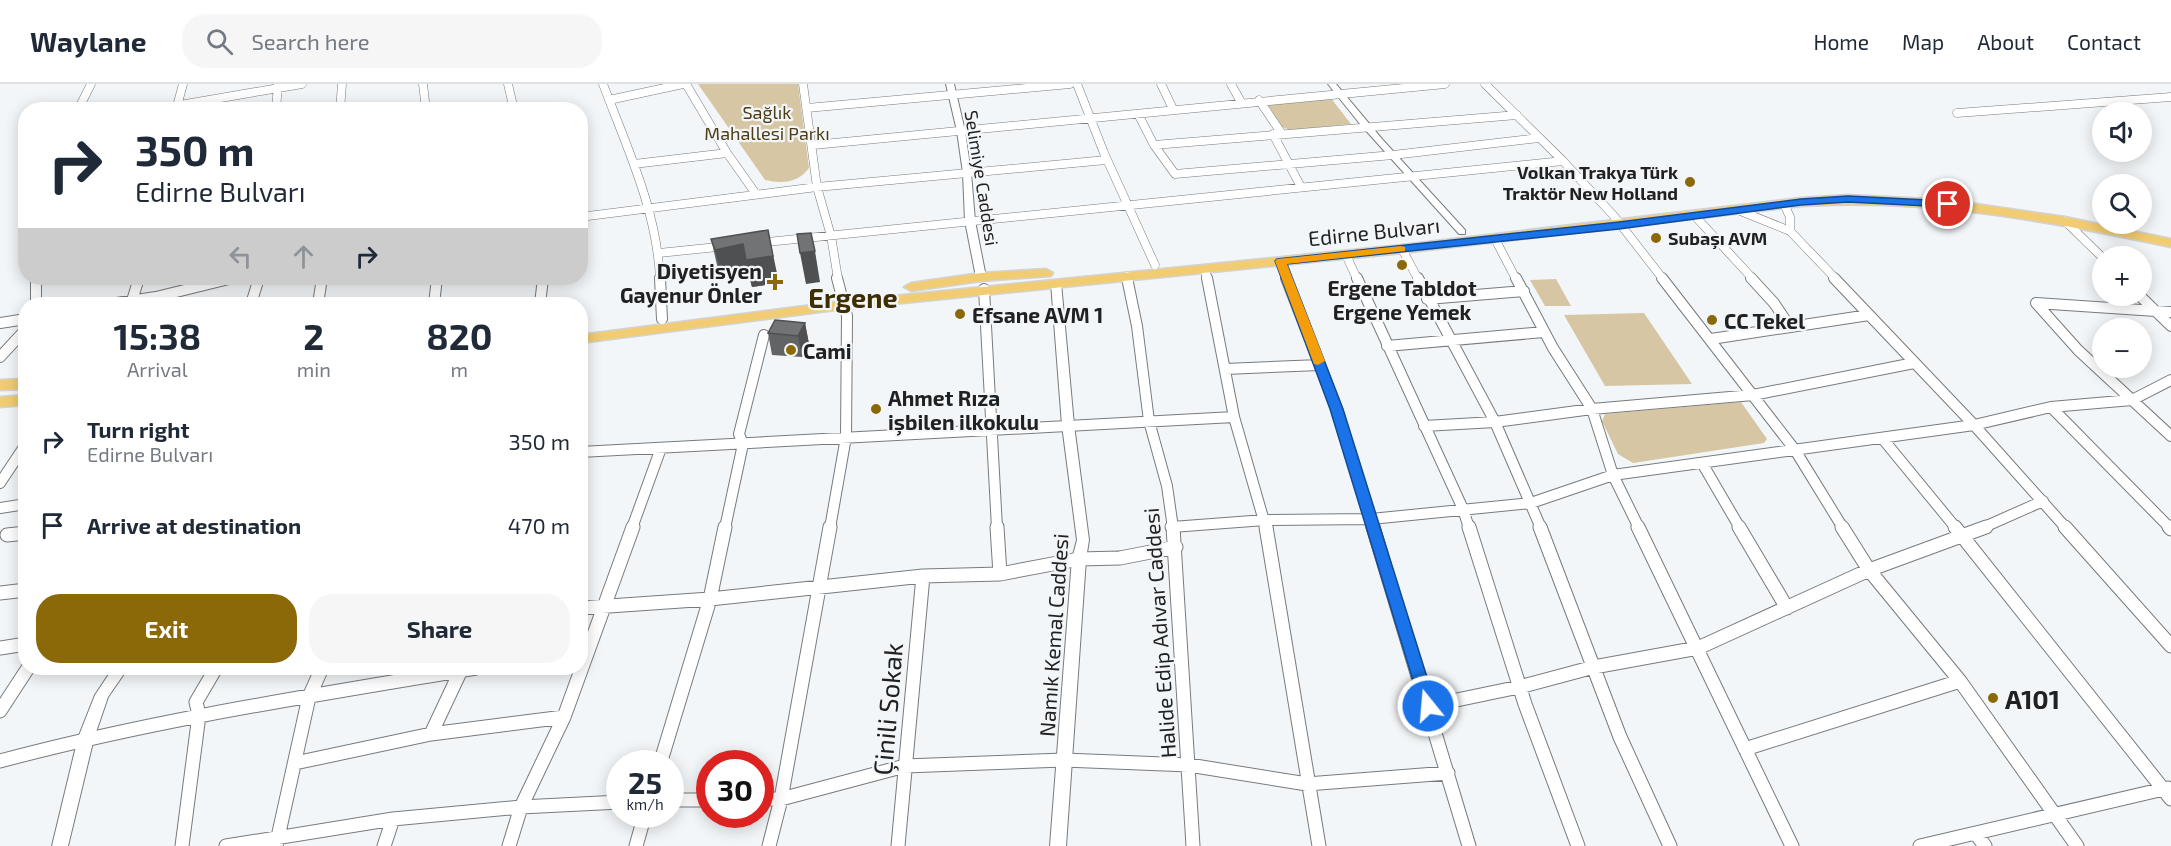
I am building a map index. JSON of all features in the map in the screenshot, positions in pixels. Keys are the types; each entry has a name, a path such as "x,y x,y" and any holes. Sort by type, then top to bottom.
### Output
{"highway":[{"name":"Edirne Bulvarı","path":"983,283 1056,283 1495,239 1761,198 1814,193 1910,193 2040,208 2092,218"},
{"name":"Edirne Bulvarı","path":"588,327 1462,232 1694,215 1848,199 1904,201 1994,210 2065,221 2171,243"},
{"path":"2152,231 2171,235"},
{"name":"Edirne Bulvarı","path":"588,338 842,300"},
{"path":"0,386 18,385"},
{"path":"0,402 18,401"}],"street":[{"path":"82,102 91,84"},
{"path":"178,102 183,84"},
{"path":"201,102 278,86 302,84"},
{"path":"341,102 342,84"},
{"path":"423,84 425,102"},
{"path":"508,84 512,102"},
{"path":"603,84 650,208 659,253 662,319"},
{"path":"609,100 685,84 727,153 756,194"},
{"path":"769,846 781,799 846,437 847,316 831,236 817,187 813,145 802,84"},
{"path":"807,108 951,89 1070,84"},
{"path":"1077,84 1088,120 1129,204 1155,265"},
{"path":"1161,84 1173,109"},
{"path":"1231,84 1241,102"},
{"path":"1332,84 1365,128 1414,176 1462,232"},
{"path":"813,145 1088,120 1411,85 1444,84"},
{"path":"1485,84 1563,161 1617,221 1711,339 1795,450 1869,570 1959,681 2077,846"},
{"path":"277,102 278,86"},
{"name":"Selimiye Caddesi","path":"951,89 961,131 970,221 983,283"},
{"path":"1957,113 2171,97"},
{"path":"1260,100 1301,187"},
{"path":"1138,114 1154,145 1175,174 1393,155 1539,138"},
{"path":"1154,145 1517,115"},
{"path":"634,164 727,153"},
{"path":"588,216 817,187 1107,160"},
{"path":"746,244 1563,161"},
{"path":"1784,204 1790,217 1790,231"},
{"path":"1738,210 1790,231 1974,425 2171,646"},
{"path":"1694,215 1774,303 1790,327"},
{"path":"2065,221 2092,247"},
{"path":"1495,239 1544,332 1592,409 1613,475 1792,846"},
{"path":"659,253 735,245"},
{"path":"1402,249 1495,422 1531,503 1620,737 1670,846"},
{"path":"1346,255 1463,509 1519,687 1578,846"},
{"path":"1281,261 1337,409 1428,706 1468,846"},
{"path":"1205,269 1234,417 1265,520 1319,846"},
{"name":"Halide Edip Adıvar Caddesi","path":"1127,276 1137,326 1149,421 1167,486 1176,547 1193,846"},
{"path":"983,283 1000,574"},
{"name":"Namık Kemal Caddesi","path":"1056,283 1068,425 1083,540 1079,559 1058,846"},
{"path":"153,297 204,285"},
{"path":"1427,299 1524,291"},
{"path":"2171,312 2036,303 2078,350 2171,436"},
{"path":"2151,306 2171,326"},
{"path":"1711,339 1869,315"},
{"path":"0,323 18,320"},
{"path":"1387,346 1544,332"},
{"path":"664,750 710,599 743,444 739,434 764,335"},
{"path":"0,357 18,337"},
{"path":"1424,426 1495,422 1592,409 1753,395 1914,363"},
{"path":"1225,369 1320,365"},
{"path":"1172,527 1265,520 1371,519 1531,503 1613,475 1974,425 2051,407 2132,400 2171,380"},
{"path":"2051,407 2171,530"},
{"path":"588,452 1234,417"},
{"path":"1882,438 2169,792 2055,816 1980,840 1920,846"},
{"path":"588,642 604,608 661,448"},
{"path":"0,483 18,456"},
{"path":"1702,463 1787,608"},
{"path":"1428,706 1519,687 1594,667 1698,648 1869,570 1964,537 2043,501"},
{"path":"0,508 18,505"},
{"path":"7,535 18,534"},
{"path":"588,608 710,599 923,576 1000,574 1079,559 1120,558 1176,547"},
{"name":"Çinili Sokak","path":"898,846 923,576"},
{"path":"0,593 18,591"},
{"path":"0,648 18,645"},
{"path":"2,704 23,675"},
{"path":"60,846 86,738 102,695 116,675"},
{"path":"182,846 200,715 196,702 212,675"},
{"path":"277,842 309,697 319,675"},
{"path":"0,761 86,738 200,715 429,675"},
{"path":"431,734 459,675"},
{"path":"508,846 521,807 564,717 577,675"},
{"path":"1745,749 1959,681"},
{"path":"295,763 431,734 564,717"},
{"path":"774,799 905,766 1064,760 1189,765 1307,784 1448,773"},
{"path":"226,846 277,842 393,819 521,807 606,803"},
{"path":"384,846 393,819"},
{"path":"636,846 641,828"}],"green space":[{"name":"Sağlık Mahallesi Parkı","path":"698,84 798,84 809,168 800,177 790,181 765,180"},
{"path":"1330,97 1351,124 1290,130 1282,127 1268,105 1275,101"},
{"path":"1556,279 1571,306 1545,306 1530,280"},
{"path":"1644,313 1692,384 1605,386 1564,315"},
{"path":"1741,402 1767,439 1764,443 1633,463 1618,454 1602,421 1605,414"}],"building":[{"path":"768,230 773,256 746,260 743,244 715,250 711,239"},
{"path":"811,233 815,251 800,253 797,234"},
{"path":"775,320 805,323 798,336 768,333"}],"slow traffic":[{"path":"1318,361 1281,261 1401,249"}],"place":[{"name":"Volkan Trakya Türk Traktör New Holland","path":"1690,182"},
{"name":"Subaşı AVM","path":"1656,238"},
{"name":"Ergene Tabldot Ergene Yemek","path":"1402,265"},
{"name":"Diyetisyen Gayenur Önler","path":"775,282"},
{"name":"Efsane AVM 1","path":"960,314"},
{"name":"CC Tekel","path":"1712,320"},
{"name":"Cami","path":"791,350"},
{"name":"Ahmet Rıza işbilen ilkokulu","path":"876,409"},
{"name":"A101","path":"1993,698"}],"district":[{"name":"Ergene","path":"853,297"}],"route":[{"path":"1428,706 1337,409 1281,261 1619,225 1801,202 1848,199 1948,204"}]}
